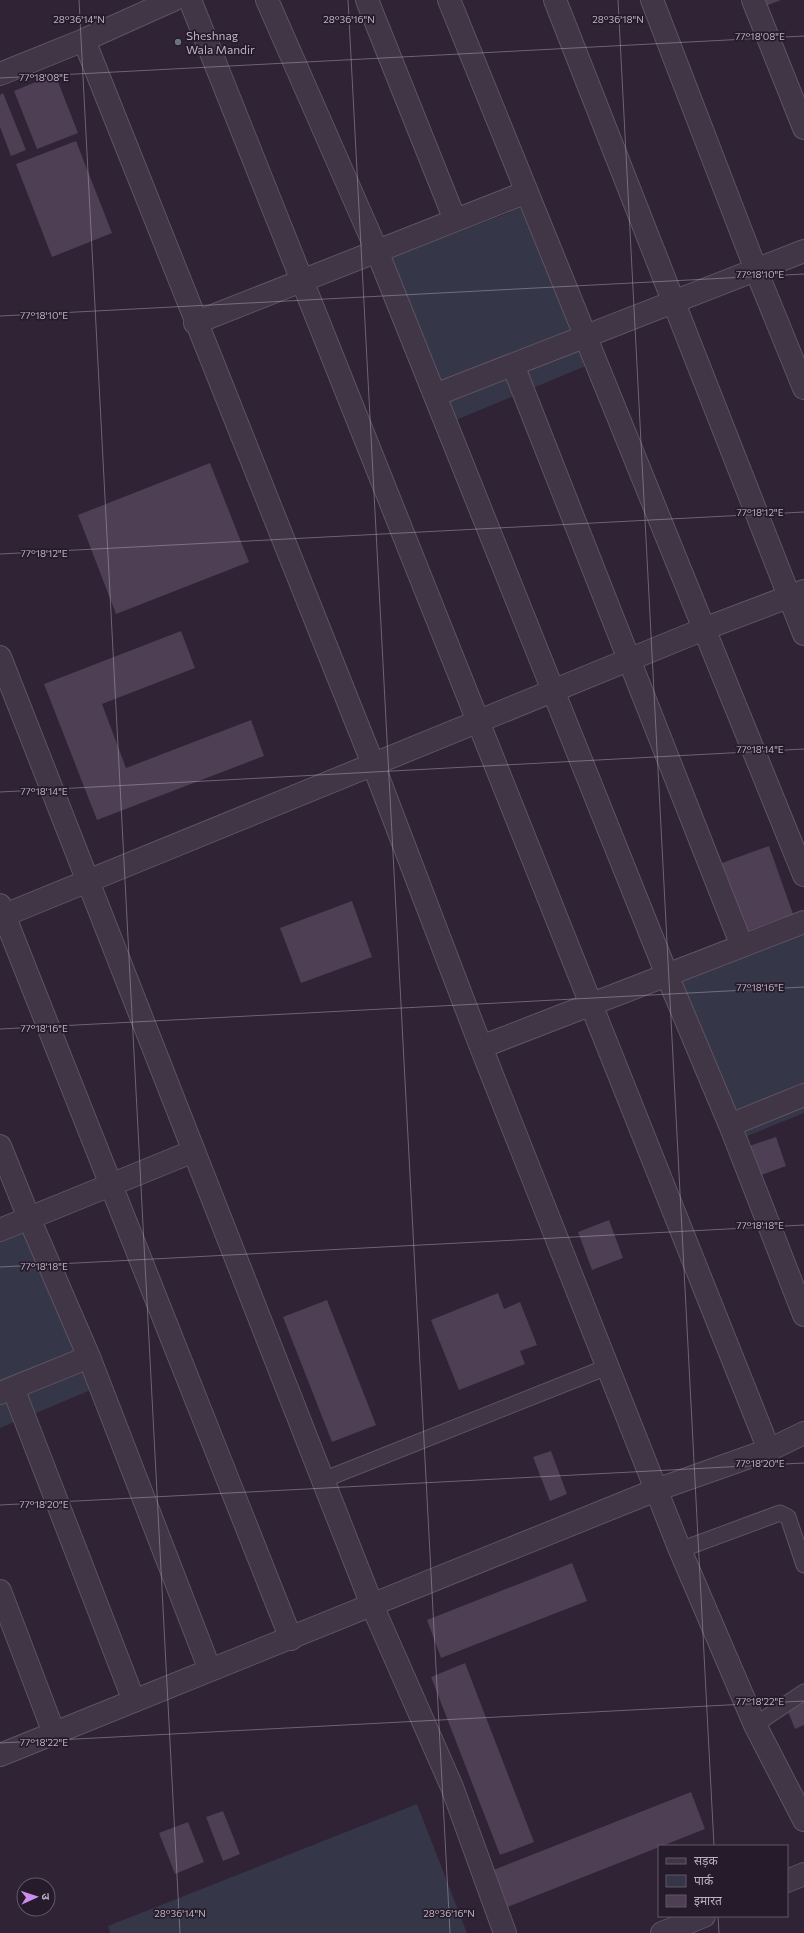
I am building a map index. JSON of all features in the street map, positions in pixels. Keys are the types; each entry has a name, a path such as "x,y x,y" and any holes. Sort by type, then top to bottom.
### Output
{"street":[{"path":"0,74 84,40 173,0"},
{"path":"190,0 769,1450"},
{"path":"268,0 377,252 667,975 730,1125 804,1315"},
{"path":"367,0 455,220"},
{"path":"449,0 804,875"},
{"path":"555,0 673,302 797,594 804,634"},
{"path":"652,0 756,270 804,388"},
{"path":"753,0 804,128"},
{"path":"84,40 195,323 373,764 481,1047 680,1550 755,1725 804,1820"},
{"path":"195,323 527,192"},
{"path":"435,395 804,251"},
{"path":"513,365 742,946"},
{"path":"291,1639 1,912 87,880 704,629 797,594"},
{"path":"0,657 372,1605 452,1787 505,1933"},
{"path":"481,1047 804,922"},
{"path":"730,1125 804,1095"},
{"path":"0,1146 29,1218 89,1357 210,1670"},
{"path":"0,1230 194,1151"},
{"path":"89,1357 7,1391 134,1700"},
{"path":"0,1755 134,1700 291,1639 656,1490 769,1450 804,1433"},
{"path":"0,1591 54,1732"},
{"path":"788,1882 804,1874"},
{"path":"662,1933 702,1917"}],"lane":[{"path":"323,1480 607,1367"},
{"path":"680,1550 780,1513 788,1517 804,1564"},
{"path":"755,1725 804,1692"}],"green space":[{"path":"529,205 593,363 451,422 388,259"},
{"path":"804,927 804,1113 740,1139 678,977"},
{"path":"28,1231 91,1390 0,1428 0,1242"},
{"path":"417,1804 467,1933 110,1933 108,1926"}],"building":[{"path":"761,0 781,0 763,7"},
{"path":"55,74 78,133 37,149 14,91"},
{"path":"3,93 26,150 11,156 0,127 0,95"},
{"path":"76,141 112,233 52,257 16,164"},
{"path":"210,463 249,562 116,614 78,515"},
{"path":"181,631 195,668 102,704 126,768 251,720 264,756 97,820 44,684"},
{"path":"769,846 793,914 743,932 719,864"},
{"path":"352,901 372,957 301,983 280,928"},
{"path":"776,1137 786,1166 756,1177 746,1147"},
{"path":"609,1220 623,1258 592,1270 578,1232"},
{"path":"498,1293 504,1309 520,1302 537,1345 520,1351 525,1364 459,1390 431,1320"},
{"path":"327,1300 376,1425 332,1442 283,1317"},
{"path":"551,1451 567,1494 550,1501 533,1457"},
{"path":"572,1563 587,1601 441,1658 427,1620"},
{"path":"465,1663 534,1842 500,1855 431,1677"},
{"path":"804,1702 804,1725 795,1729 787,1709"},
{"path":"691,1792 705,1829 664,1845 658,1845 658,1848 505,1908 491,1871"},
{"path":"223,1811 240,1854 223,1861 206,1817"},
{"path":"188,1822 204,1862 175,1874 159,1833"}],"place":[{"name":"Sheshnag Wala Mandir","path":"178,42"}]}
